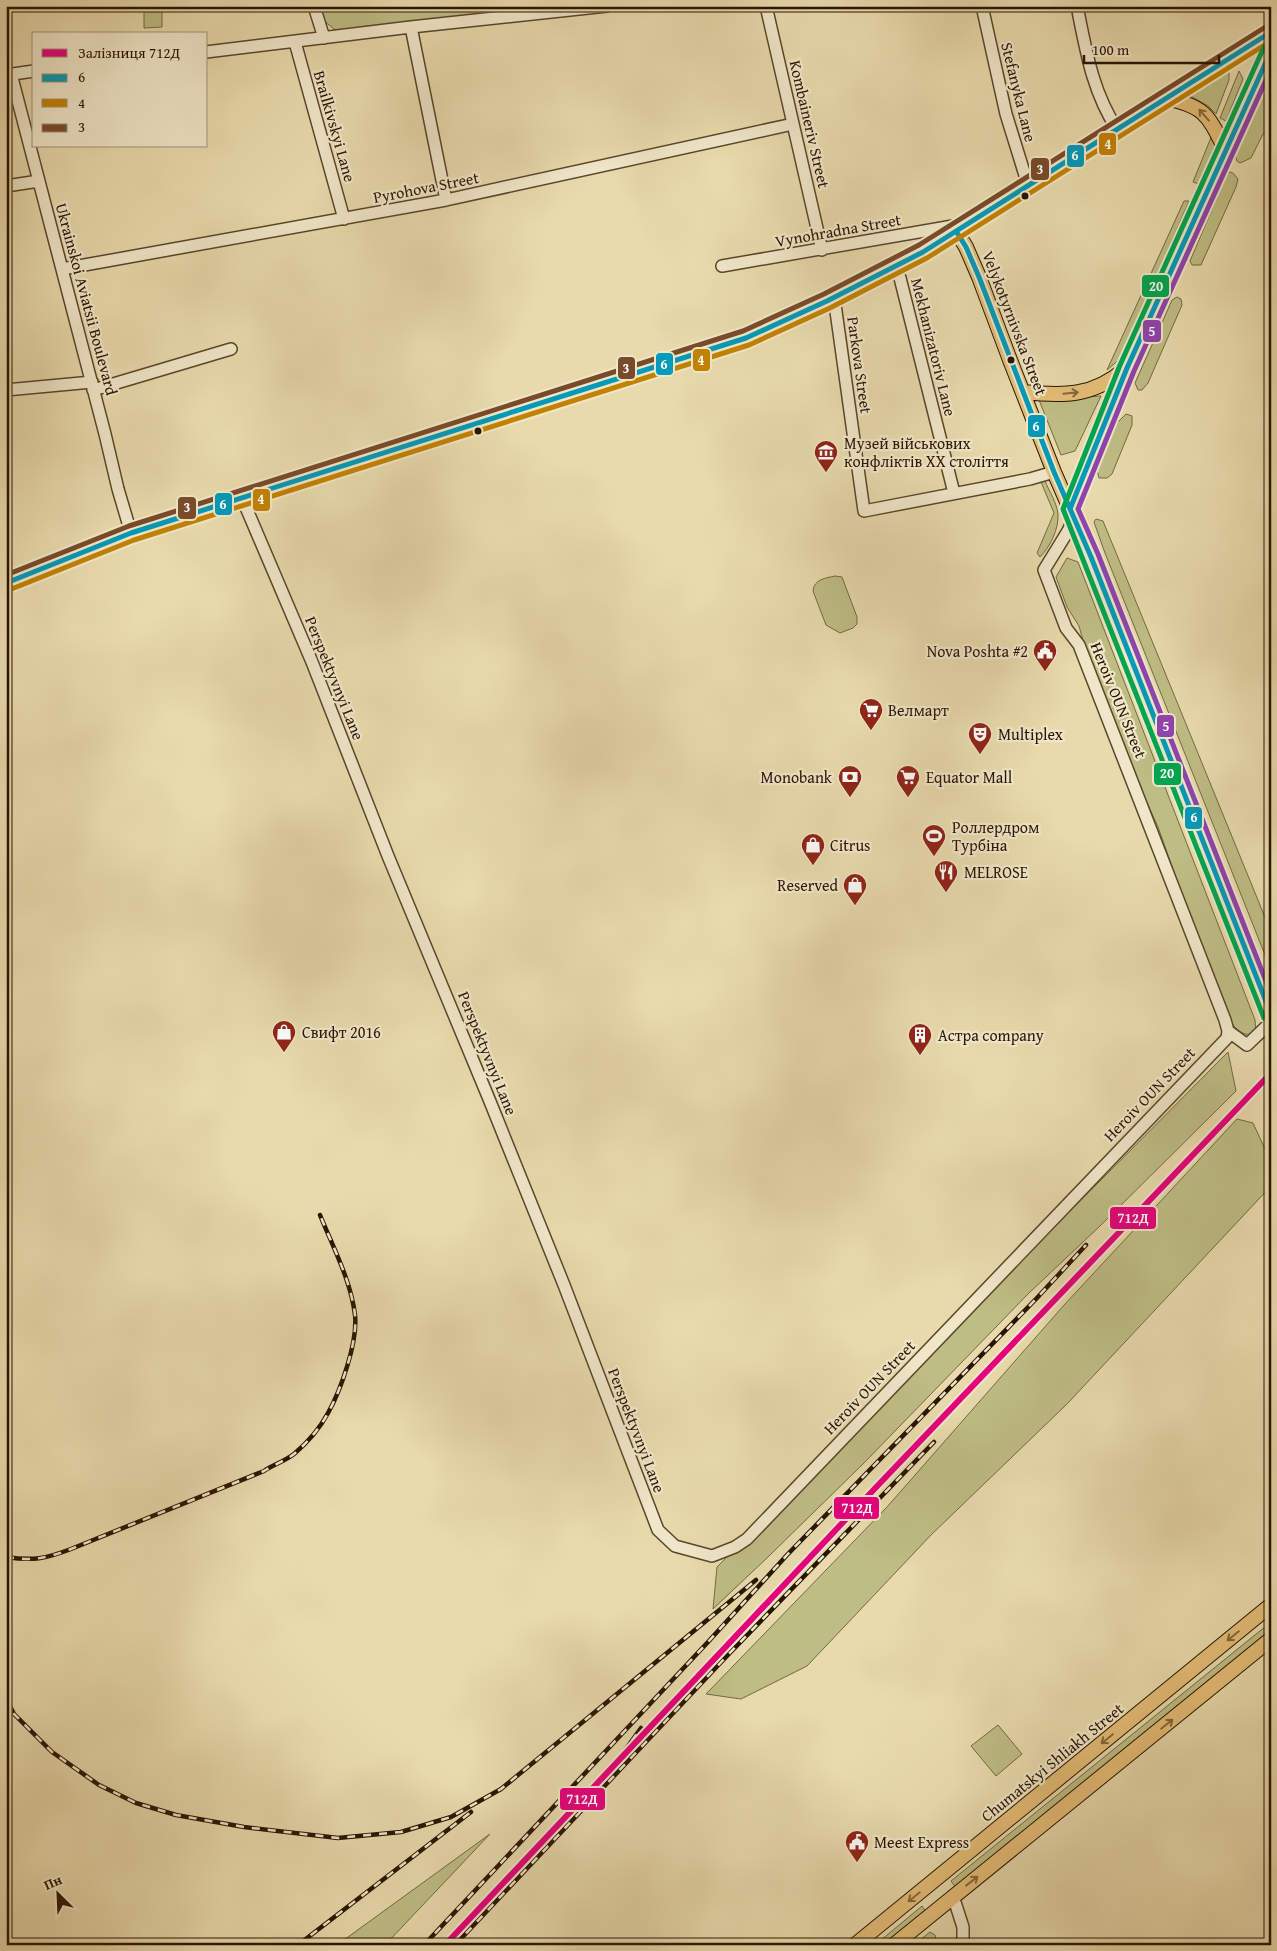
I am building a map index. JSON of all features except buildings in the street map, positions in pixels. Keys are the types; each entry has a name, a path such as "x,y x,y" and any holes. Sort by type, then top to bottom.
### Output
{"main road":[{"path":"956,231 1271,32"},
{"path":"1072,513 1127,368 1271,50"},
{"path":"1166,98 1188,103 1202,111 1213,126 1226,151"},
{"name":"Velykotyrnivska Street","path":"956,231 966,247 979,277 1054,472 1091,557 1270,1015"},
{"path":"1023,392 1056,394 1082,392 1104,384 1127,368"},
{"name":"Chumatskyi Shliakh Street","path":"855,1945 1271,1605"},
{"path":"894,1945 1271,1639"},
{"path":"939,1876 952,1896"}],"street":[{"path":"314,6 324,38"},
{"path":"208,52 607,6"},
{"name":"Kombaineriv Street","path":"766,6 822,250"},
{"name":"Stefanyka Lane","path":"982,6 1006,114 1028,185"},
{"path":"1077,6 1093,81 1102,104 1117,129"},
{"path":"411,27 446,200"},
{"name":"Brailkivskyi Lane","path":"295,42 344,219"},
{"path":"9,74 32,71"},
{"name":"Ukrainskoi Aviatsii Boulevard","path":"9,74 39,181 131,533"},
{"name":"Pyrohova Street","path":"62,269 446,200 793,124"},
{"path":"6,186 39,181"},
{"name":"Vynohradna Street","path":"722,266 952,226 956,231"},
{"path":"6,584 131,533 746,338 895,267 956,231"},
{"name":"Mekhanizatoriv Lane","path":"895,267 900,278 954,493"},
{"name":"Parkova Street","path":"834,297 864,511 1037,478 1054,472"},
{"path":"6,390 92,386 231,349"},
{"name":"Perspektyvnyi Lane","path":"242,498 312,662 388,856 493,1108 658,1530 675,1546 712,1556 735,1547 748,1539"},
{"name":"Heroiv OUN Street","path":"748,1539 1227,1038 1228,1031 1222,1011 1079,645 1066,628 1044,570 1068,531 1072,513"},
{"path":"1228,1031 1246,1045 1271,1022"},
{"path":"952,1896 963,1928 963,1945"}],"shaded area":[{"path":"319,6 481,6 485,16 338,32 324,21"},
{"path":"492,6 568,6 496,14"},
{"path":"144,12 162,12 162,27 144,28"},
{"path":"1239,71 1243,79 1226,121 1220,118"},
{"path":"1229,72 1229,80 1216,114 1208,106 1189,95"},
{"path":"1271,74 1271,125 1263,134 1251,158 1240,163 1235,155"},
{"path":"1212,135 1215,146 1199,184 1193,182"},
{"path":"1230,172 1238,179 1236,187 1201,265 1192,265 1190,261 1227,174"},
{"path":"1184,201 1189,201 1121,358 1107,370"},
{"path":"1177,297 1181,299 1182,305 1148,383 1142,390 1138,390 1135,383 1172,300"},
{"path":"1101,396 1075,451 1061,455 1039,400"},
{"path":"1126,414 1132,416 1132,425 1112,474 1107,478 1099,478 1097,470 1116,424"},
{"path":"1045,481 1056,506 1058,520 1053,537 1040,557 1037,553 1054,513 1041,482"},
{"path":"1096,519 1103,521 1271,932 1271,970 1105,553 1094,522"},
{"path":"1067,558 1078,562 1255,1020 1256,1033 1245,1034 1240,1032 1223,1010 1158,827 1134,774 1087,655 1079,626 1067,607 1056,577"},
{"path":"842,577 857,617 857,624 853,628 840,633 826,625 813,591 818,582 824,578"},
{"path":"1228,1052 1236,1091 1100,1226 1029,1293 863,1464 713,1609 717,1567"},
{"path":"1237,1119 1253,1123 1271,1162 1271,1186 1067,1404 931,1535 807,1666 741,1699 706,1694 887,1507 1065,1304"},
{"path":"1271,1622 1271,1633 956,1888 951,1881"},
{"path":"998,1725 1022,1754 996,1776 971,1746"},
{"path":"490,1834 385,1945 337,1945"},
{"path":"922,1906 926,1912 887,1945 875,1945"},
{"path":"930,1932 935,1935 937,1945 914,1945"}],"railway":[{"path":"6,1557 39,1558 71,1549 264,1471 299,1450 325,1419 333,1403 348,1365 354,1338 355,1315 350,1290 320,1215"},
{"path":"424,1945 787,1555 1086,1245"},
{"path":"455,1945 725,1658 934,1442"},
{"path":"6,1699 14,1714 52,1752 99,1785 136,1803 176,1815 244,1827 338,1838 401,1832 451,1817 501,1789 756,1580"},
{"path":"613,1767 641,1728"},
{"path":"298,1945 471,1812"}],"rail line":[{"name":"712Д","path":"445,1945 863,1501 1271,1073"}],"transit line":[{"name":"3","path":"6,575 129,526 743,331 824,294 919,245 1267,26"},
{"name":"6","path":"6,583 131,533 746,338 827,301 923,252 1271,32"},
{"name":"4","path":"9,590 134,540 749,345 830,308 927,258 1271,41"},
{"name":"20","path":"1264,47 1120,365 1063,509 1264,1018"},
{"name":"6","path":"1070,509 1127,368 1271,51"},
{"name":"5","path":"1271,69 1134,371 1078,509 1098,554 1271,994"},
{"name":"6","path":"956,231 966,247 979,277 1054,472 1091,557 1271,1014"}],"place":[{"name":"Музей військових конфліктів ХХ століття","path":"826,473"},
{"name":"Nova Poshta #2","path":"1045,672"},
{"name":"Велмарт","path":"871,731"},
{"name":"Multiplex","path":"980,755"},
{"name":"Monobank","path":"850,798"},
{"name":"Equator Mall","path":"908,798"},
{"name":"Роллердром Турбіна","path":"934,857"},
{"name":"Citrus","path":"813,866"},
{"name":"MELROSE","path":"946,893"},
{"name":"Reserved","path":"855,906"},
{"name":"Свифт 2016","path":"284,1053"},
{"name":"Астра company","path":"920,1056"},
{"name":"Meest Express","path":"857,1863"}]}
